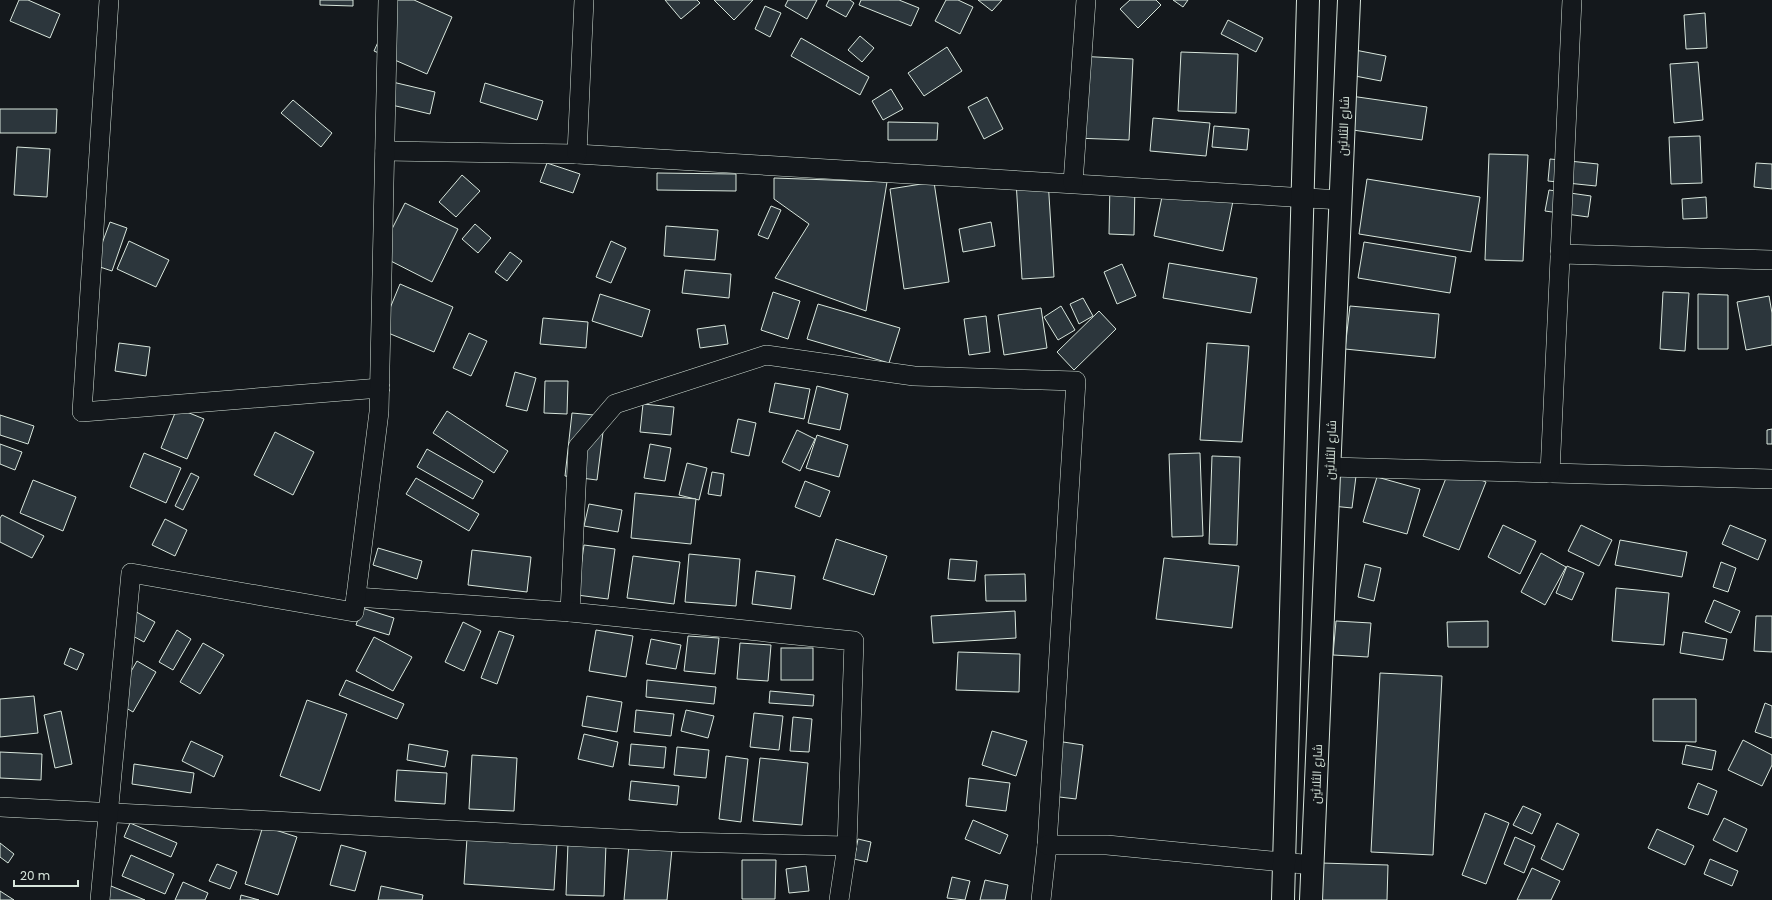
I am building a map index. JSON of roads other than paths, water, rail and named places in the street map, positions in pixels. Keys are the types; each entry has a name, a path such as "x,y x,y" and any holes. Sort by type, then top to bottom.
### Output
{"street":[{"path":"110,0 82,412 380,388"},
{"path":"100,900 131,573 354,612 379,412 388,0"},
{"path":"577,154 584,0"},
{"path":"1074,183 1086,0"},
{"path":"1283,900 1308,0"},
{"name":"شارع الثلاثين","path":"1311,900 1341,200 1348,0"},
{"path":"1550,473 1572,0"},
{"path":"385,151 577,154 1341,200"},
{"path":"1560,254 1772,260"},
{"path":"570,612 578,447 615,404 766,355 914,376 1076,382 1047,845 1041,900"},
{"path":"1330,467 1772,479"},
{"path":"356,597 570,612 854,641 847,846 839,900"},
{"path":"0,807 108,814 679,842 847,846"},
{"path":"1047,845 1107,845 1313,865"}]}
